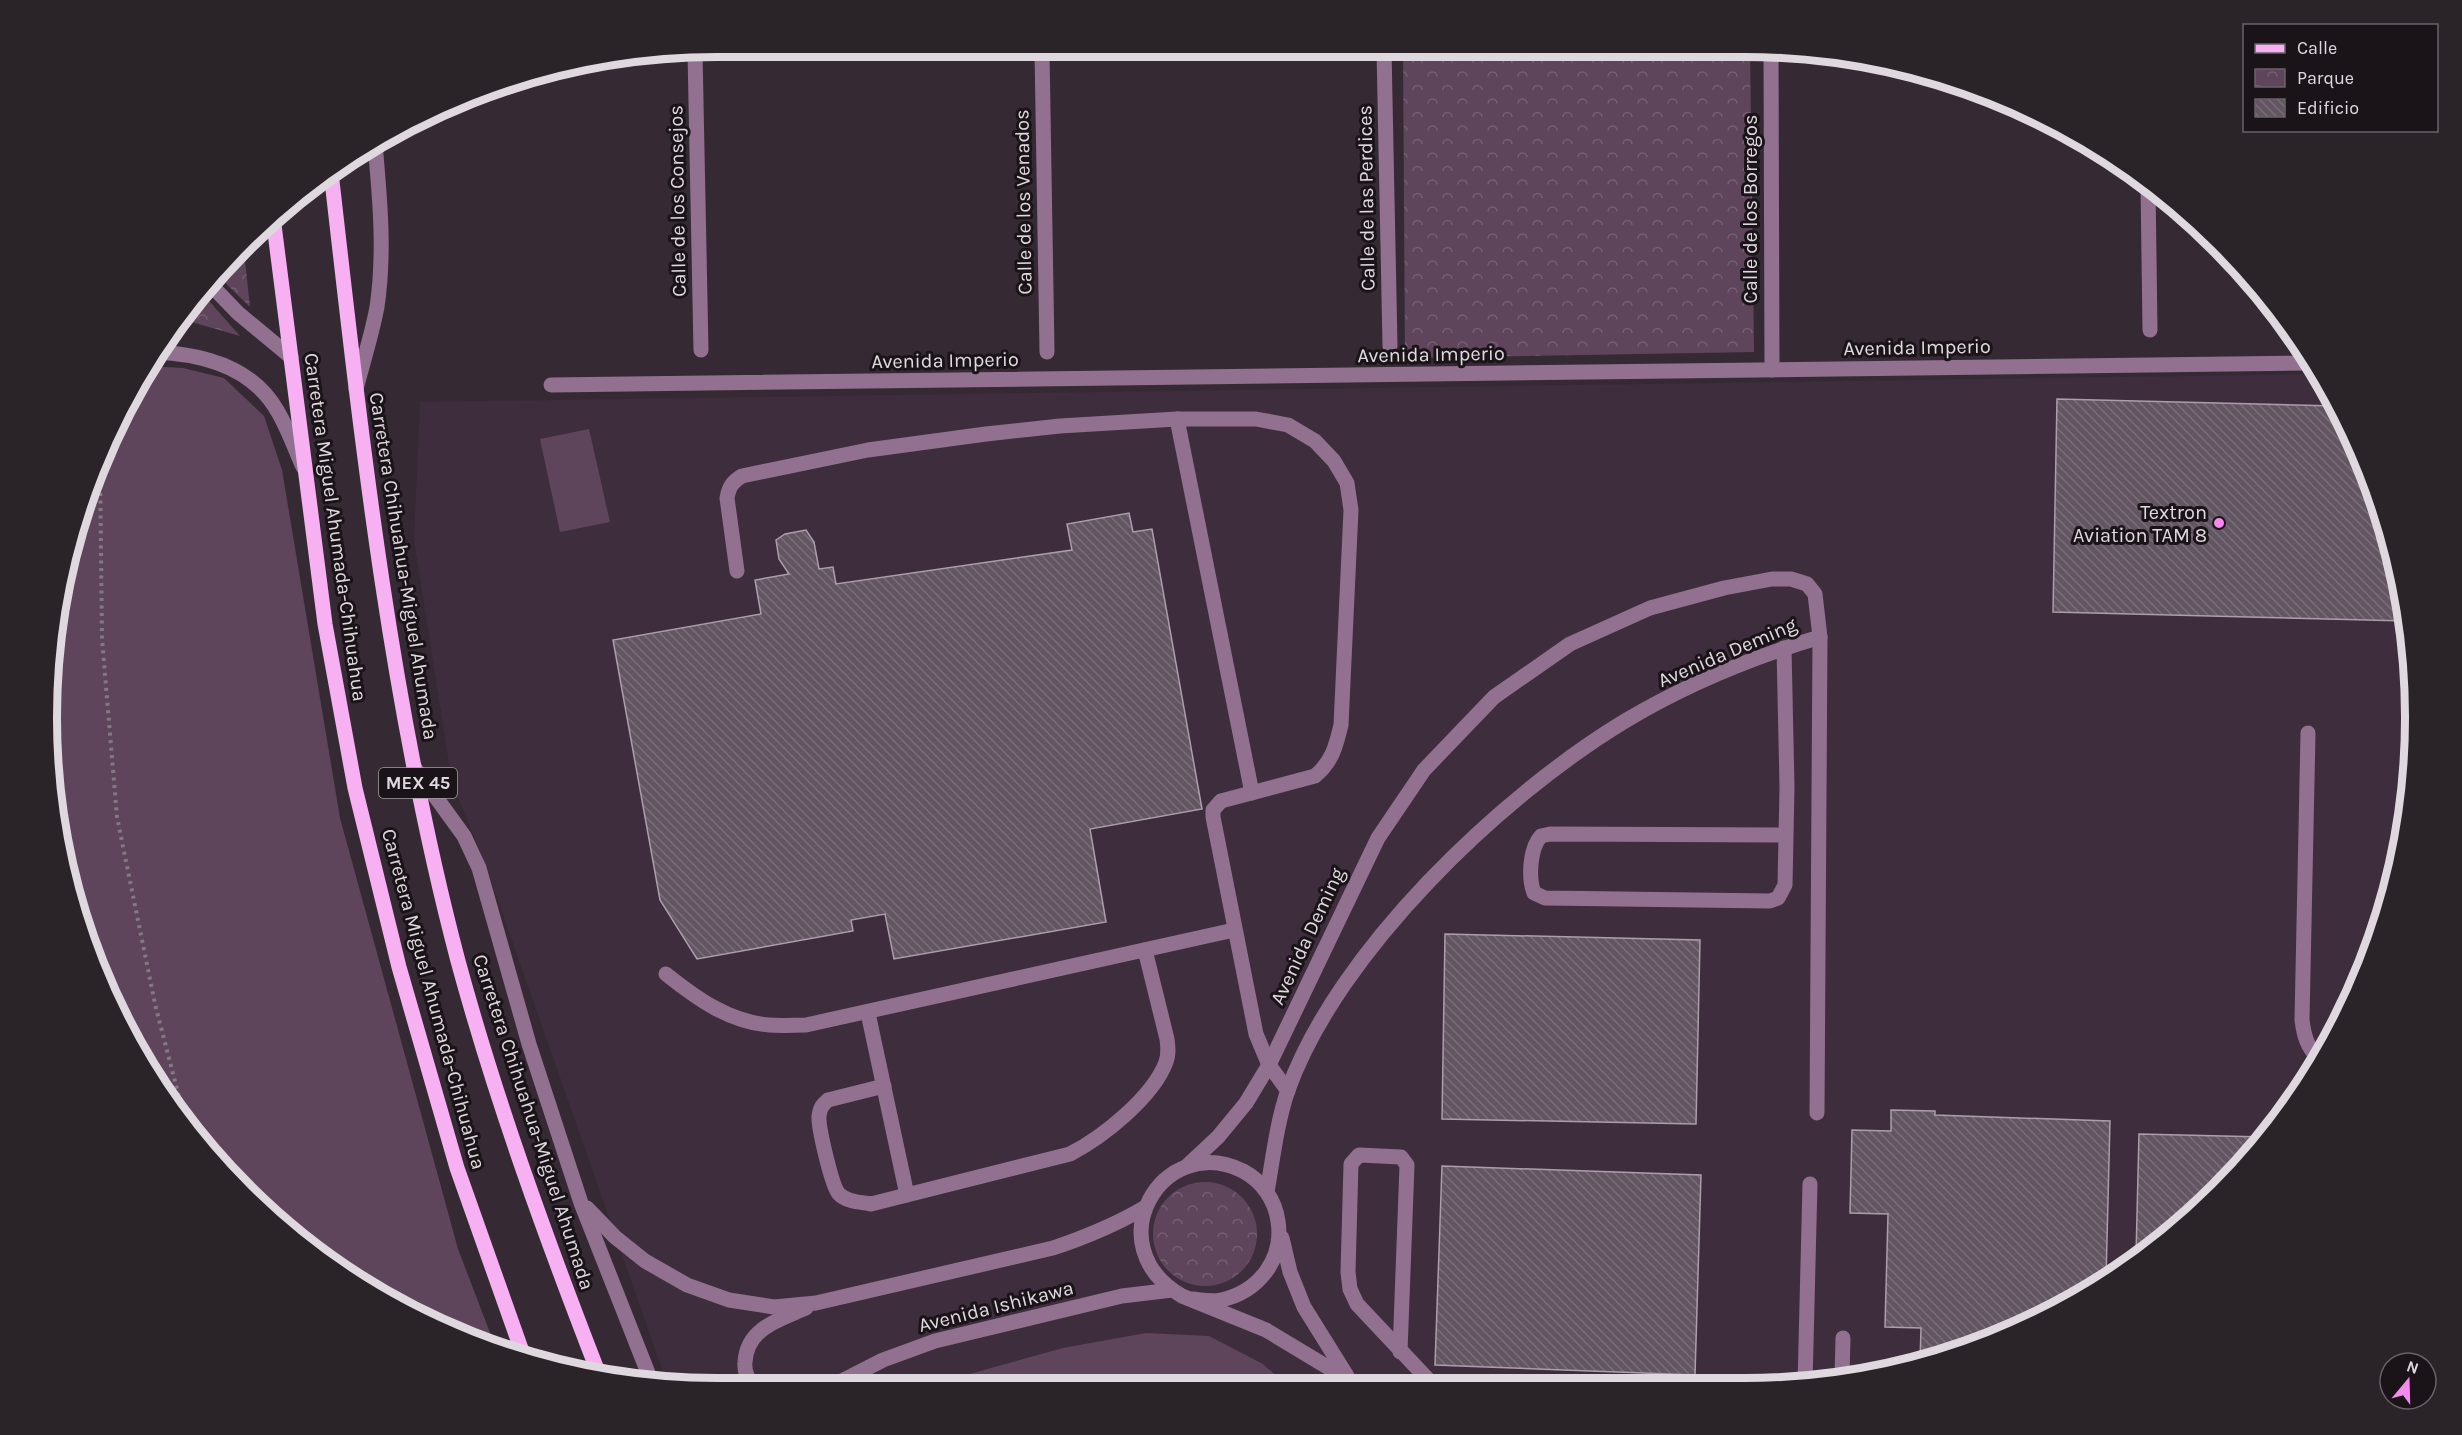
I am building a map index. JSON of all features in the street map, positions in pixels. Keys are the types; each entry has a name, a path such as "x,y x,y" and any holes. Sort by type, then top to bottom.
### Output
{"main road":[{"name":"Carretera Chihuahua-Miguel Ahumada","path":"332,181 356,392 381,580 414,767 459,963 503,1108 596,1366"},
{"name":"Carretera Miguel Ahumada-Chihuahua","path":"274,228 325,624 355,788 399,967 457,1168 521,1347"}],"street":[{"name":"Calle de los Venados","path":"1042,57 1047,352"},
{"name":"Calle de las Perdices","path":"1384,57 1390,346"},
{"name":"Calle de los Consejos","path":"695,58 701,350"},
{"name":"Calle de los Borregos","path":"1771,58 1772,370"},
{"path":"356,392 376,308 381,259 382,210 376,152"},
{"path":"2148,194 2151,330"},
{"path":"215,289 238,313 291,357"},
{"path":"166,354 219,362 243,373 261,388 278,411 305,471"},
{"name":"Avenida Imperio","path":"551,385 2302,363"},
{"path":"737,571 727,498 733,481 742,476 868,450 1060,426 1177,419 1256,419 1288,425 1315,441 1334,461 1347,483 1351,510 1341,725 1335,751 1326,767 1315,776 1221,801 1213,810 1234,930 1256,1034 1269,1065 1288,1091"},
{"path":"1177,419 1252,793"},
{"name":"Avenida Deming","path":"1187,1166 1218,1137 1239,1112 1269,1065 1378,838 1424,770 1494,698 1570,644 1650,608 1724,588 1772,579 1791,579 1807,584 1815,594 1820,636 1698,683 1625,721 1555,768 1476,834 1398,917 1363,959 1309,1043 1288,1091 1267,1192"},
{"path":"1816,1113 1820,636"},
{"path":"1784,648 1787,787 1785,885 1778,898 1770,901 1545,898 1534,892 1532,887 1533,849 1541,836 1550,834 1785,835"},
{"path":"2308,733 2302,1020 2305,1038 2313,1053"},
{"path":"414,767 464,836 479,868 529,1044 581,1203 648,1374"},
{"path":"666,974 697,998 729,1015 767,1025 806,1025 1234,930"},
{"path":"884,1086 828,1100 821,1106 818,1118 834,1188 842,1197 854,1202 871,1203 907,1195 1070,1154 1092,1142 1110,1128 1146,1094 1166,1064 1167,1039 1145,950"},
{"path":"868,1013 907,1195"},
{"path":"1400,1352 1407,1165 1401,1157 1359,1155 1351,1164 1348,1272 1350,1289 1356,1304 1400,1352 1426,1378"},
{"name":"Avenida Ishikawa","path":"1187,1166 1209,1162 1231,1166 1252,1176 1267,1192 1277,1211 1290,1272 1304,1307 1349,1378"},
{"path":"581,1203 615,1237 645,1261 687,1285 729,1300 774,1307 816,1303 1053,1248 1115,1225 1144,1208 1156,1189 1187,1166"},
{"path":"1805,1375 1810,1184"},
{"name":"Avenida Ishikawa","path":"1144,1208 1140,1230 1144,1253 1155,1274 1172,1290 1266,1330 1343,1378"},
{"name":"Avenida Ishikawa","path":"1194,1299 1219,1301 1243,1293 1263,1278 1276,1256 1280,1232"},
{"name":"Avenida Ishikawa","path":"847,1378 882,1360 935,1341 1122,1296 1172,1290"},
{"path":"748,1378 744,1367 746,1352 753,1337 765,1327 816,1303"},
{"path":"1842,1370 1843,1338"}],"path":[{"path":"100,483 102,639 117,817 155,1004 180,1102"}],"shaded area":[{"path":"2309,374 2337,425 2355,465 2370,505 2392,589 2404,674 2405,718 2404,761 2392,846 2370,930 2337,1010 2294,1084 2269,1120 2241,1153 2212,1185 2180,1214 2147,1242 2111,1267 2037,1310 1957,1343 1873,1365 1788,1377 1279,1378 1263,1364 983,1371 957,1378 664,1376 487,869 452,783 414,540 420,402"}],"green space":[{"path":"1403,57 1750,57 1754,352 1405,358"},
{"path":"244,256 250,307 223,280"},
{"path":"207,299 240,336 189,321"},
{"path":"158,367 183,368 224,378 264,416 282,470 340,818 458,1249 492,1338 425,1310 387,1290 315,1242 250,1185 193,1120 145,1048 107,970 92,930 70,846 58,761 58,674 63,631 70,589 92,505 125,425"},
{"path":"589,429 610,522 560,532 540,439"},
{"path":"1205,1182 1225,1186 1242,1197 1253,1214 1257,1234 1253,1254 1242,1271 1225,1282 1205,1286 1185,1282 1168,1271 1157,1254 1153,1234 1157,1214 1168,1197 1185,1186"},
{"path":"1146,1333 1209,1336 1263,1364 1279,1378 955,1378 1063,1348"}],"building":[{"name":"Textron Aviation TAM 8","path":"2057,399 2327,406 2355,465 2370,505 2392,589 2397,621 2053,612"},
{"path":"1129,513 1133,532 1152,529 1202,809 1090,829 1106,922 894,959 885,914 851,920 853,931 697,959 660,900 613,640 761,614 755,580 789,574 779,559 776,540 785,534 806,530 814,542 819,569 833,567 836,584 1072,550 1067,524"},
{"path":"1445,934 1700,940 1696,1124 1442,1119"},
{"path":"1891,1110 1935,1111 1935,1115 2110,1121 2106,1270 2075,1290 1997,1328 1920,1354 1921,1328 1885,1327 1888,1214 1850,1213 1852,1130 1891,1131"},
{"path":"2139,1134 2255,1137 2212,1185 2136,1250"},
{"path":"1442,1166 1701,1175 1695,1375 1435,1365"}],"place":[{"name":"Textron Aviation TAM 8","path":"2219,523"}]}
